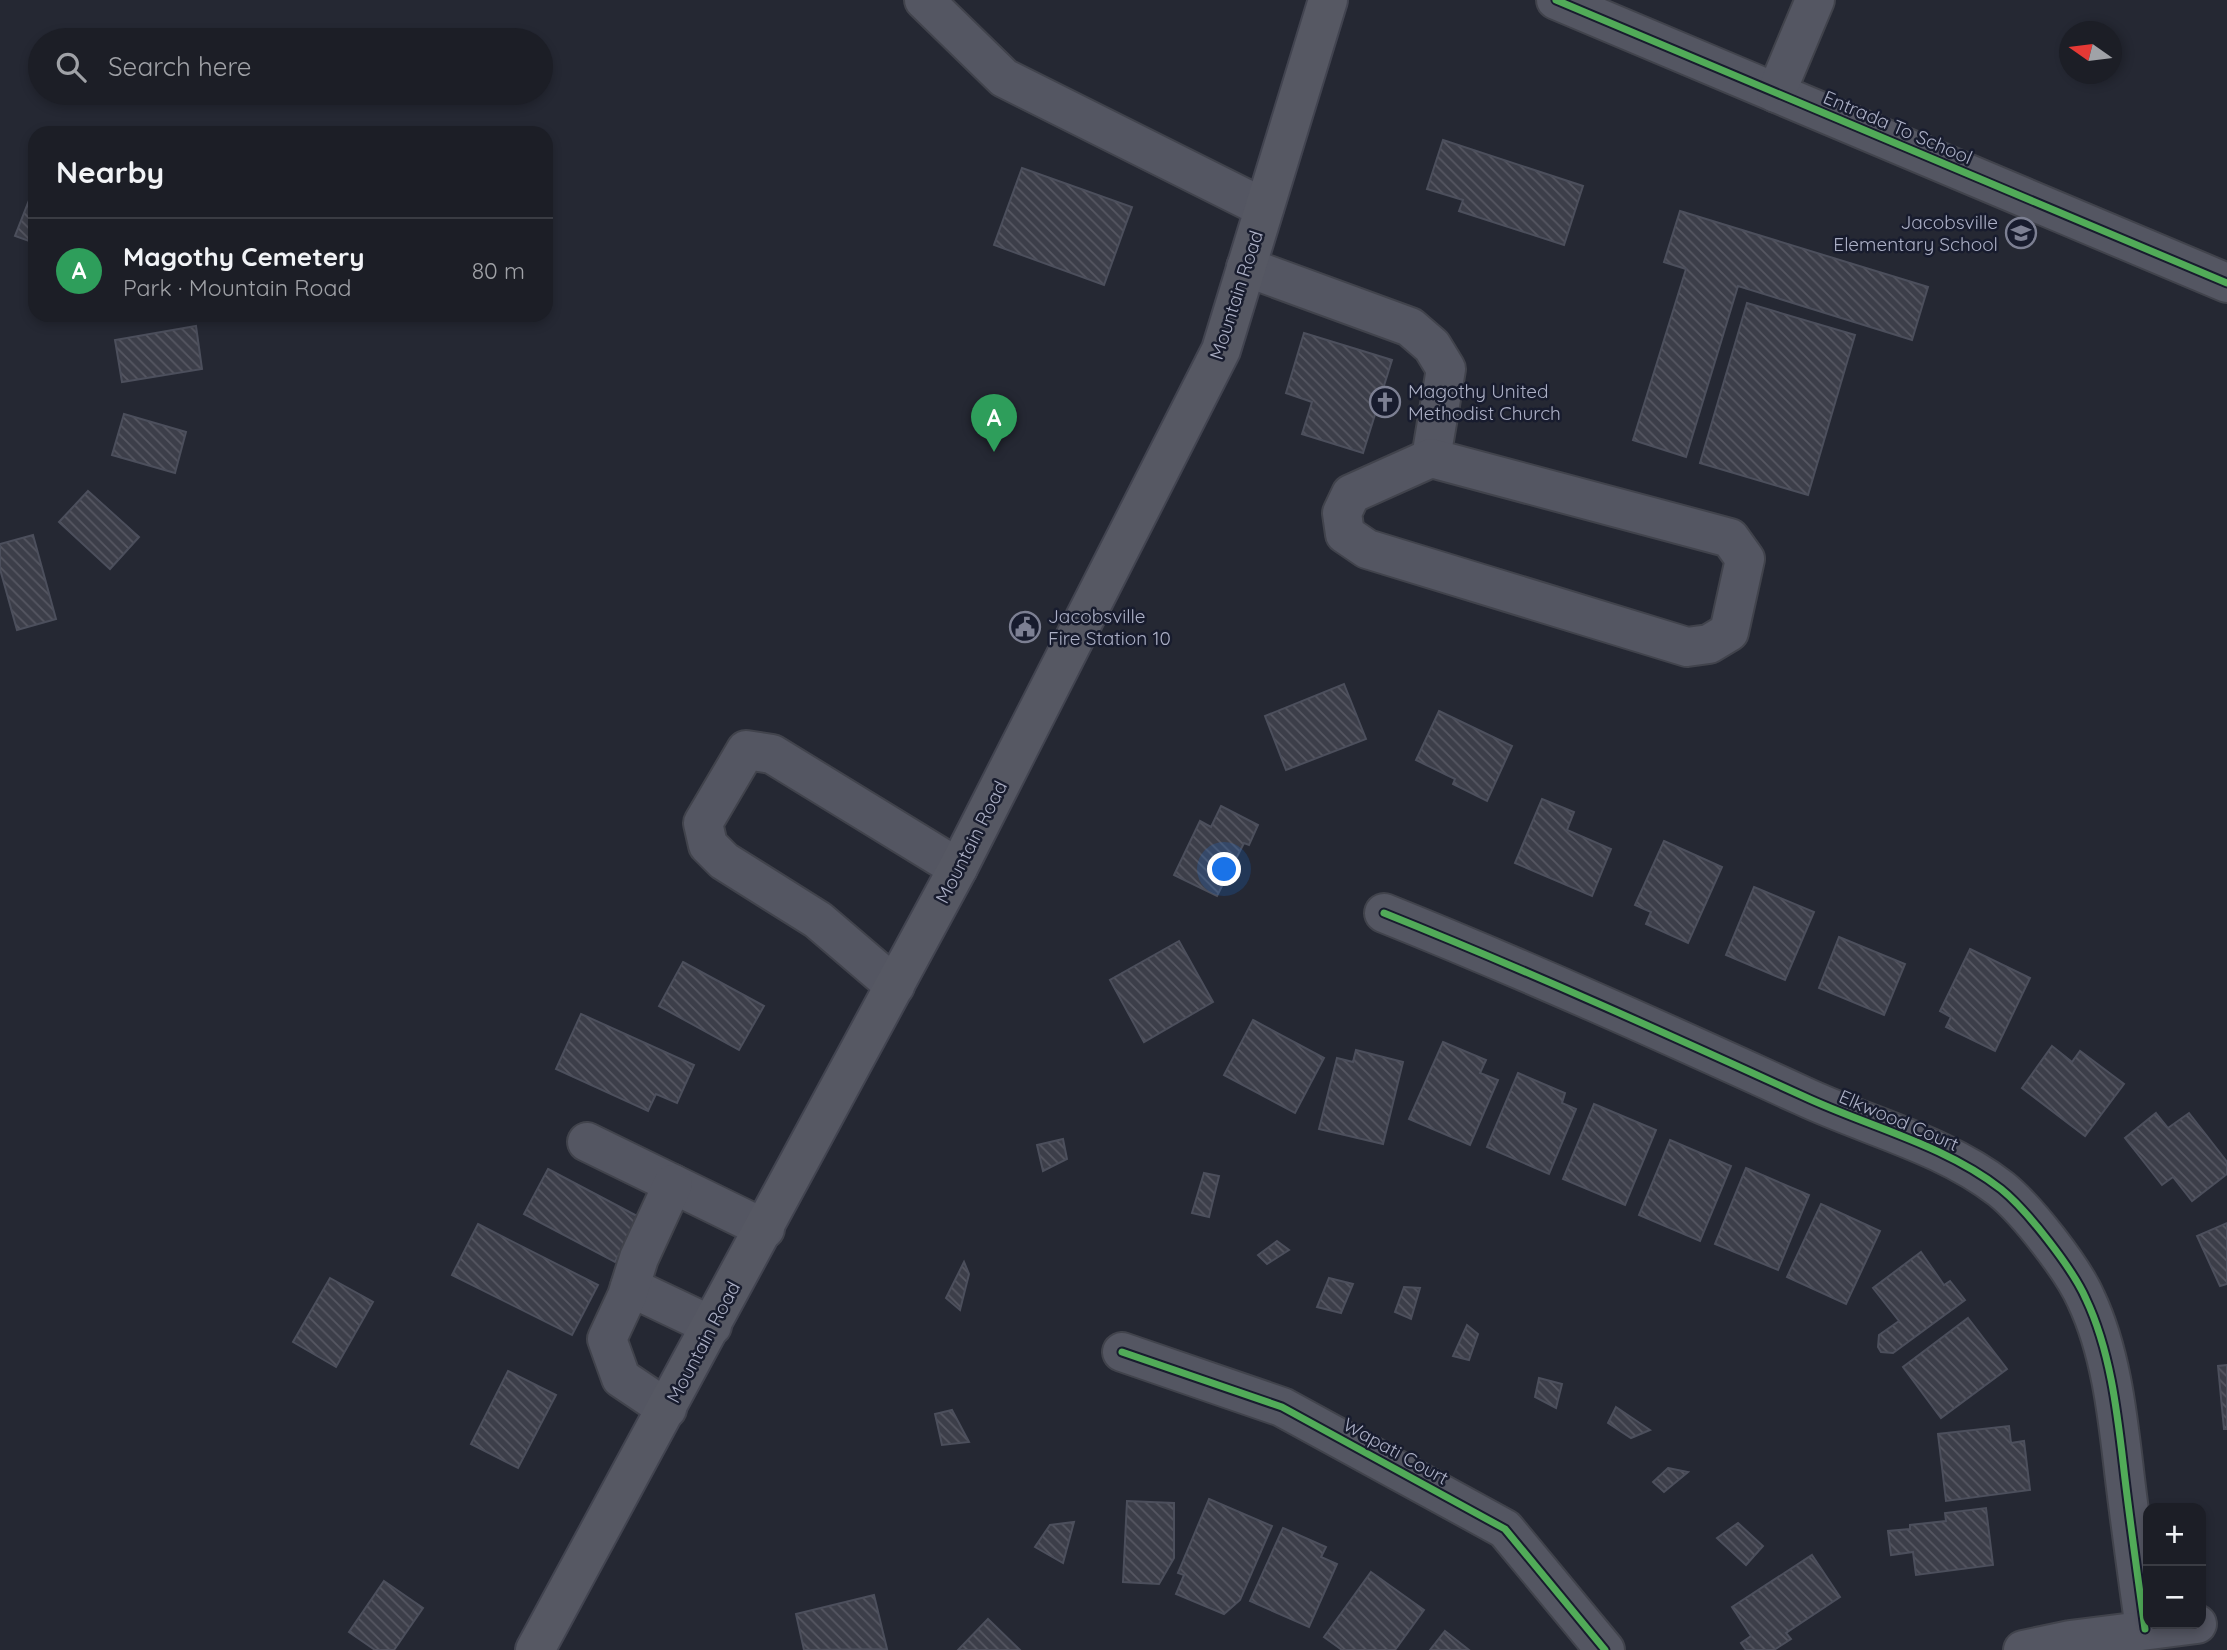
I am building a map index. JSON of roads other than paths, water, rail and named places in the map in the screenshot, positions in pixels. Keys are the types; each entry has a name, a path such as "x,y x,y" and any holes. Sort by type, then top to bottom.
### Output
{"main road":[{"name":"Mountain Road","path":"535,1650 958,868 1221,350 1328,0"}],"street":[{"path":"924,0 1004,78 1264,208"},
{"name":"Entrada To School","path":"1556,0 2227,283"},
{"path":"1776,93 1815,0"},
{"path":"1246,267 1410,327 1432,346 1446,369 1431,458"},
{"path":"1431,458 1730,538 1745,559 1729,632 1709,644 1687,647 1367,549 1345,534 1342,513 1351,494 1431,458"},
{"path":"895,986 818,920 724,861 708,845 704,823 746,750 772,754 958,868"},
{"name":"Elkwood Court","path":"1384,913 1579,993 1804,1097 1880,1126 1964,1164 2003,1190 2035,1224 2067,1268 2086,1297 2098,1331 2116,1415 2143,1614"},
{"path":"587,1142 765,1228"},
{"path":"667,1409 621,1378 607,1339 630,1287 639,1258 673,1184"},
{"path":"630,1287 712,1326"},
{"name":"Wapati Court","path":"1122,1352 1282,1407 1505,1529 1605,1650"},
{"path":"2206,1623 2227,1621"},
{"path":"2023,1650 2145,1629"}],"place":[{"name":"Jacobsville Elementary School","path":"2021,233"},
{"name":"Magothy United Methodist Church","path":"1385,402"},
{"name":"Magothy Cemetery","path":"994,452"},
{"name":"Jacobsville Fire Station 10","path":"1025,627"}]}
